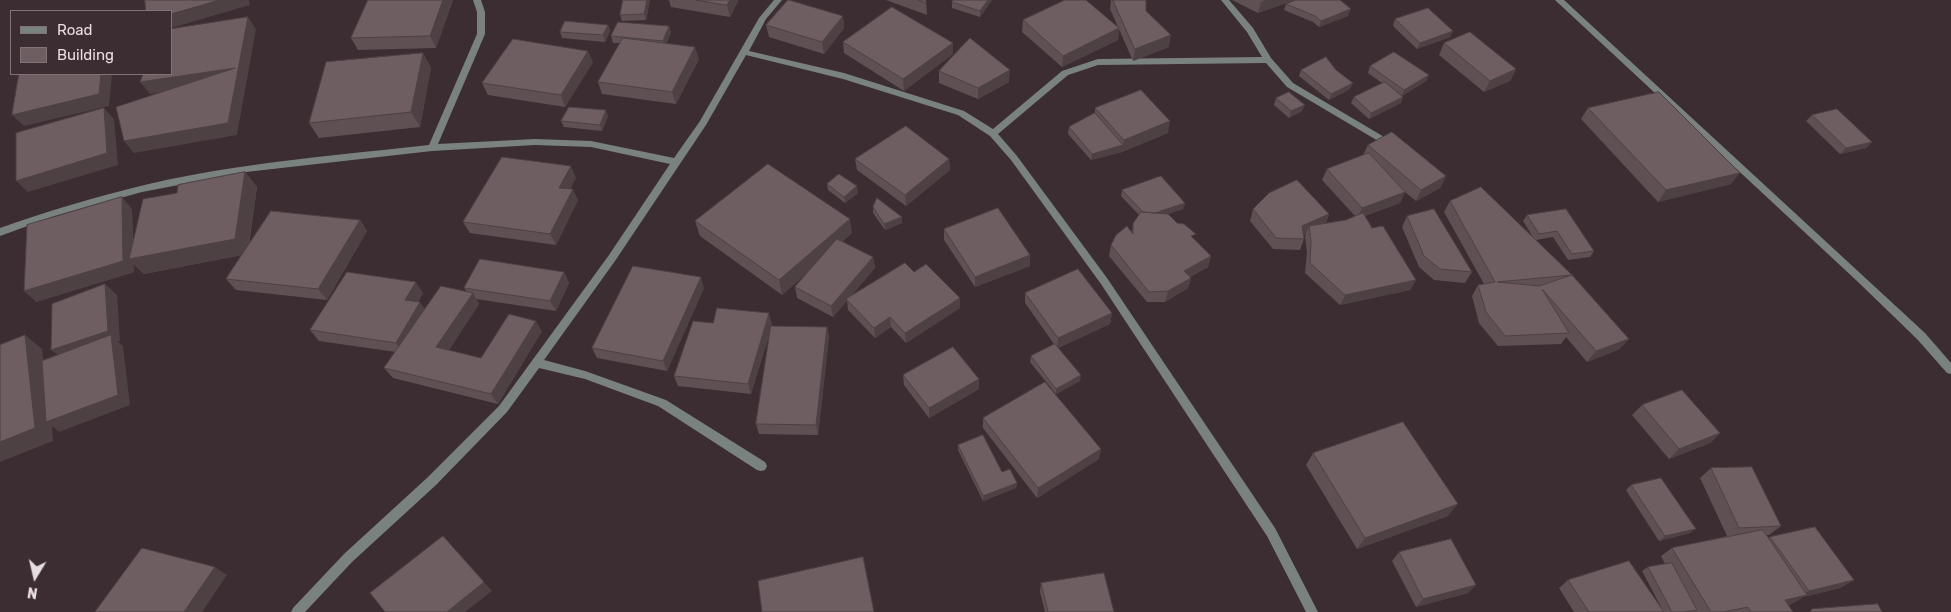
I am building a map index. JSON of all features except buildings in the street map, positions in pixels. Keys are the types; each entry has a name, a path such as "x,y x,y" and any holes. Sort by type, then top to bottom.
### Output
{"street":[{"path":"432,148 481,34 481,12 477,0"},
{"path":"297,612 348,558 432,481 503,409 612,258 703,123 763,18 778,0"},
{"path":"1224,0 1250,30 1268,60 1290,85 1388,143"},
{"path":"1559,0 1860,278 1921,336 1951,370"},
{"path":"743,52 844,76 961,113 993,134 1014,158 1104,281 1271,532 1312,612"},
{"path":"993,134 1065,73 1098,62 1268,60"},
{"path":"0,232 53,214 142,189 246,169 432,148 534,142 592,144 676,162"},
{"path":"537,363 585,375 662,403 761,466"}]}
